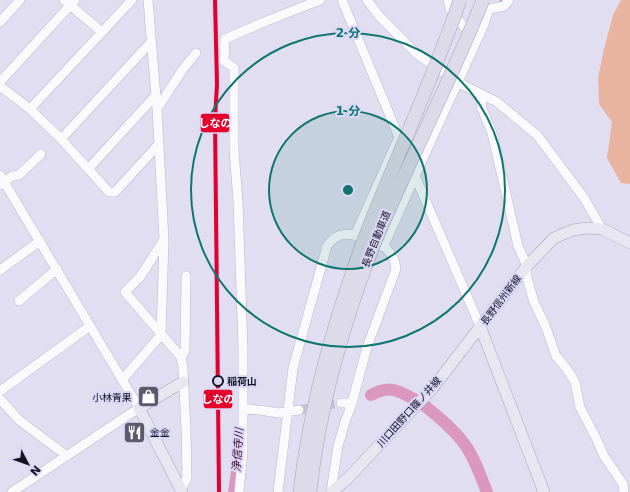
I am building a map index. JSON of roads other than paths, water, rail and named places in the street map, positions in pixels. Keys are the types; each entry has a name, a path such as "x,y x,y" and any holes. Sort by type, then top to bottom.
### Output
{"highway":[{"name":"長野自動車道","path":"305,489 336,358 382,193 433,73 460,0"},
{"name":"長野自動車道","path":"368,244 407,169 484,3"}],"main road":[{"name":"長野信州新線","path":"544,492 480,326 527,266 554,238 573,230 587,228 602,229 630,244"},
{"name":"川口田野口篠ノ井線","path":"331,492 348,478 432,389 480,326"},
{"path":"182,491 139,408 184,382"}],"street":[{"path":"0,22 4,12 20,0"},
{"path":"30,109 132,0"},
{"path":"122,380 161,335 164,240 157,108 148,0"},
{"path":"239,492 243,451 242,287 234,150 234,68 224,61 225,39 320,0"},
{"path":"342,0 415,176 480,326"},
{"path":"367,0 385,22 416,53 457,82 497,102 537,135 584,198 602,229"},
{"path":"448,0 450,9 476,42"},
{"path":"368,244 415,176 476,42 484,3 504,6 509,0"},
{"path":"0,82 69,2 102,32"},
{"path":"61,139 151,42"},
{"path":"157,108 183,69 196,53"},
{"path":"0,86 30,109 61,139 89,168 109,192 115,192 159,144"},
{"path":"89,168 156,95"},
{"path":"481,95 482,109 492,133 518,246 527,266 526,274 528,284 556,356 575,382 580,407 604,456 623,484 624,492"},
{"path":"368,244 399,137"},
{"path":"12,492 139,408 40,241 1,181 12,176 19,175 41,154"},
{"path":"278,492 293,368 327,246 334,238 339,236 368,244 393,257 396,269 367,347 352,403 338,446 331,492"},
{"path":"164,240 140,277 125,292 181,357 184,382 187,478 182,491"},
{"path":"0,270 40,241"},
{"path":"19,301 56,269"},
{"path":"181,357 185,351 186,276"},
{"path":"0,391 90,326"},
{"path":"0,399 19,420 67,456"},
{"path":"341,403 352,403"},
{"path":"243,409 279,413 299,410"}],"waterway":[{"name":"浄信寺川","path":"371,395 388,389 398,391 414,399"},
{"name":"浄信寺川","path":"425,406 445,423 467,447 474,459 487,492"},
{"name":"浄信寺川","path":"234,492 238,466"}],"tunnel":[{"path":"299,410 341,403"}],"place":[{"name":"稲荷山","path":"218,381"},
{"name":"小林青果","path":"148,397"},
{"name":"金金","path":"134,432"}]}
